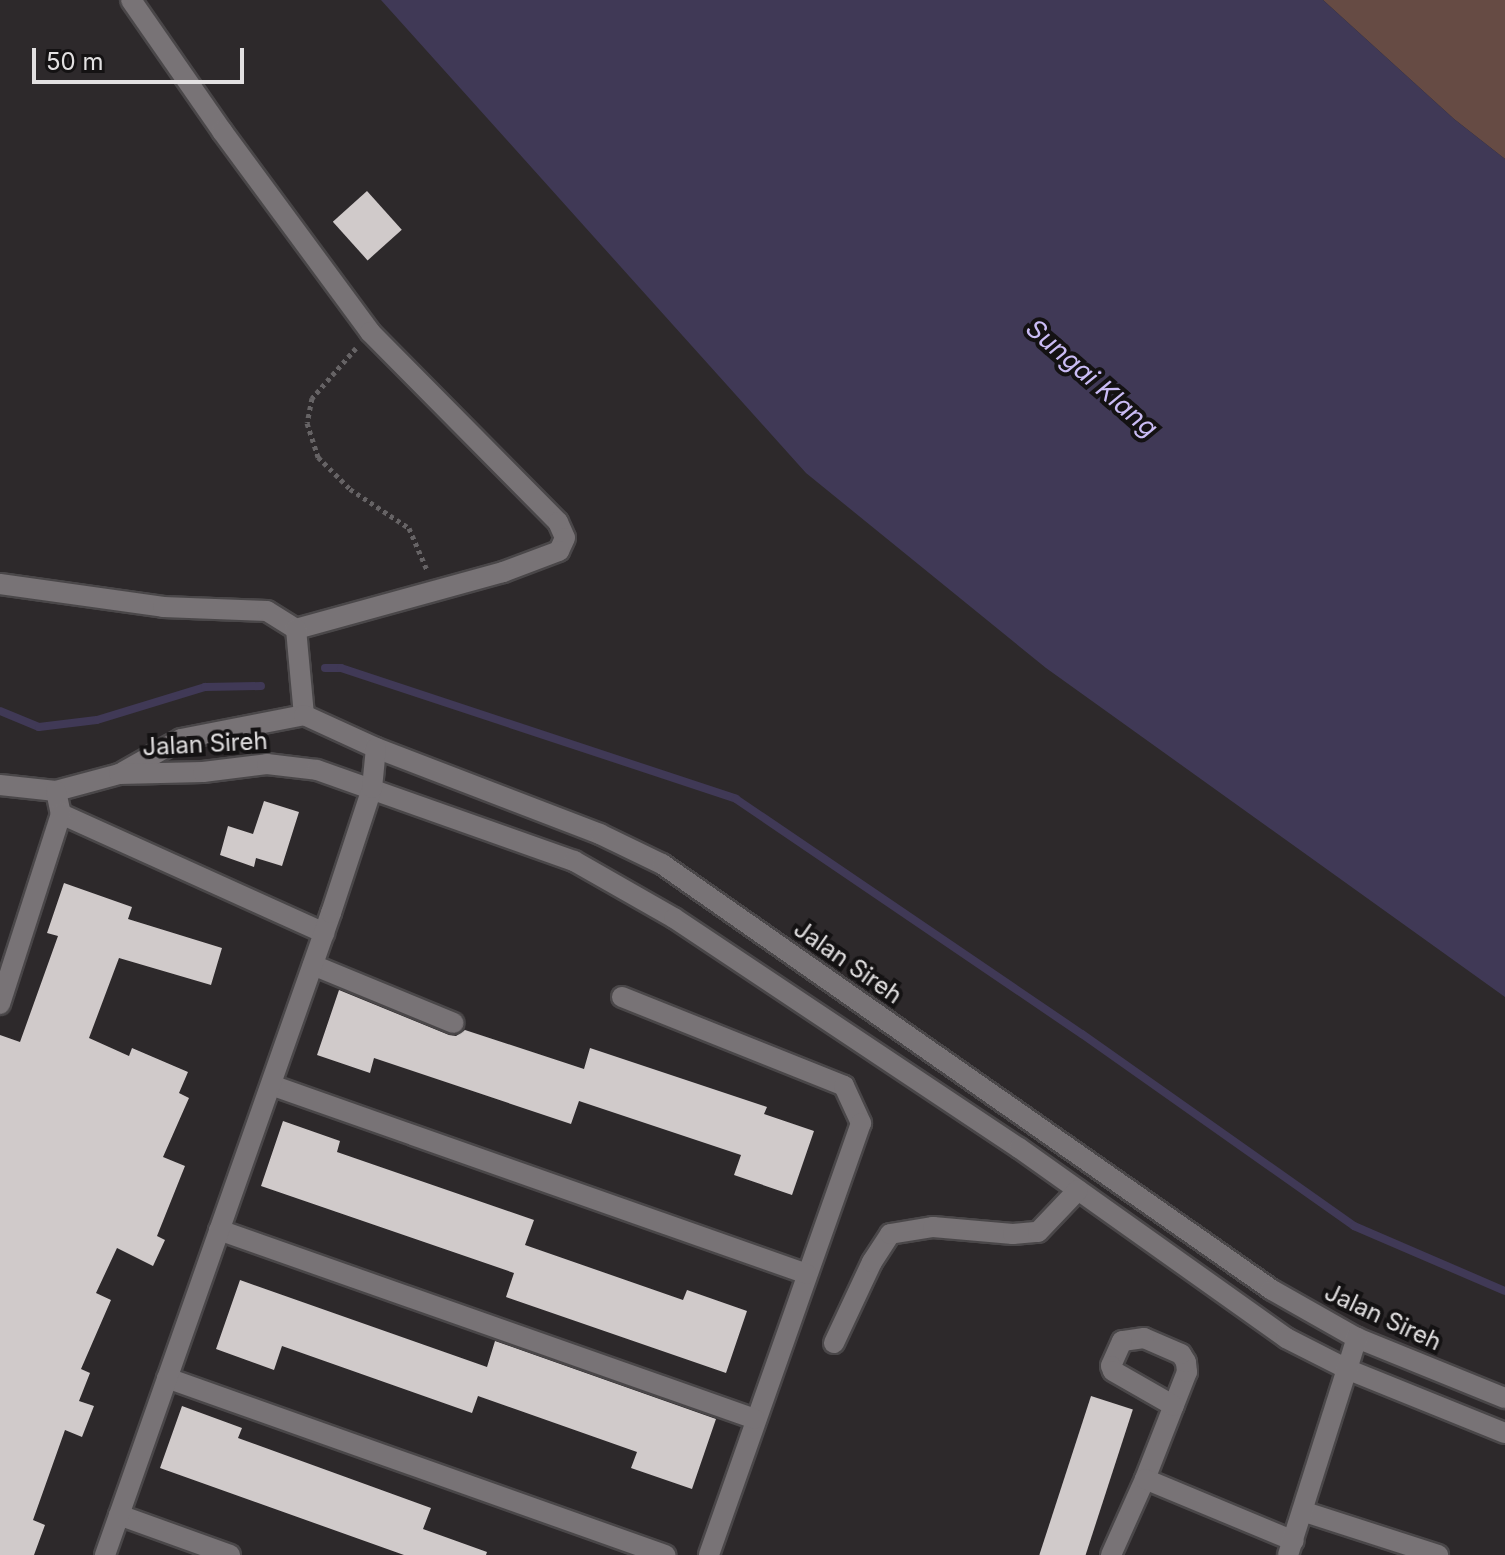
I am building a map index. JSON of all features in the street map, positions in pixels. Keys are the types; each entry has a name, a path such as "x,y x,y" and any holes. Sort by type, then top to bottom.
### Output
{"street":[{"path":"0,584 30,591 163,607 267,611 296,629 503,572 559,551 565,538 558,522 370,332 222,131 131,0"},
{"path":"296,629 304,715"},
{"name":"Jalan Sireh","path":"119,774 181,739 304,715 376,748 556,816 662,864 1272,1290 1357,1338 1505,1398"},
{"path":"105,1555 324,933 372,788 376,748"},
{"name":"Jalan Sireh","path":"0,785 56,791 119,774 203,772 267,764 317,770 574,861 728,954 1078,1190 1286,1338 1349,1370 1505,1433"},
{"path":"0,1004 61,814 56,791"},
{"path":"61,814 324,933"},
{"path":"313,965 454,1023"},
{"path":"622,997 844,1086 861,1123 709,1555"},
{"path":"271,1085 807,1274"},
{"path":"834,1343 872,1262 890,1234 933,1227 1013,1234 1038,1232 1078,1190"},
{"path":"219,1230 755,1419"},
{"path":"1145,1479 1291,1548 1305,1512 1357,1338"},
{"path":"167,1378 665,1555"},
{"path":"1111,1555 1174,1406"},
{"path":"1305,1512 1438,1555"},
{"path":"119,1515 230,1555"}],"path":[{"path":"370,332 312,398 307,423 318,457 350,489 409,528 425,561 431,592"}],"shaded area":[{"path":"1323,0 1505,0 1505,159 1454,119"}],"water":[{"name":"Sungai Klang","path":"381,0 1323,0 1454,119 1505,159 1505,997 1046,668 806,473"}],"building":[{"path":"367,191 402,230 368,260 333,222"},
{"path":"264,801 299,812 282,866 256,858 254,867 220,855 228,826 253,834"},
{"path":"64,883 132,907 128,919 222,948 211,985 119,958 89,1038 129,1056 132,1048 188,1072 179,1093 189,1098 163,1157 185,1166 157,1236 165,1240 153,1266 117,1248 96,1293 111,1300 81,1369 90,1373 79,1401 94,1406 82,1437 65,1430 33,1520 45,1525 34,1555 0,1555 0,1035 20,1042 58,936 47,933"},
{"path":"339,990 449,1035 456,1036 465,1030 584,1069 590,1048 767,1107 764,1114 814,1131 792,1195 734,1175 741,1155 579,1101 571,1124 374,1058 370,1073 317,1055"},
{"path":"283,1121 340,1141 337,1152 534,1220 525,1245 683,1300 687,1290 747,1311 726,1373 506,1297 514,1273 261,1186"},
{"path":"240,1280 487,1367 495,1341 716,1419 692,1489 631,1468 637,1452 478,1396 472,1413 282,1346 274,1370 216,1349"},
{"path":"1091,1396 1133,1410 1086,1555 1039,1555"},
{"path":"182,1406 242,1428 238,1438 431,1508 423,1529 487,1552 486,1555 404,1555 160,1468"}],"waterway":[{"path":"325,668 341,668 736,799 1082,1034 1354,1226 1505,1291"},
{"path":"0,711 39,727 97,720 205,687 261,686"}]}
